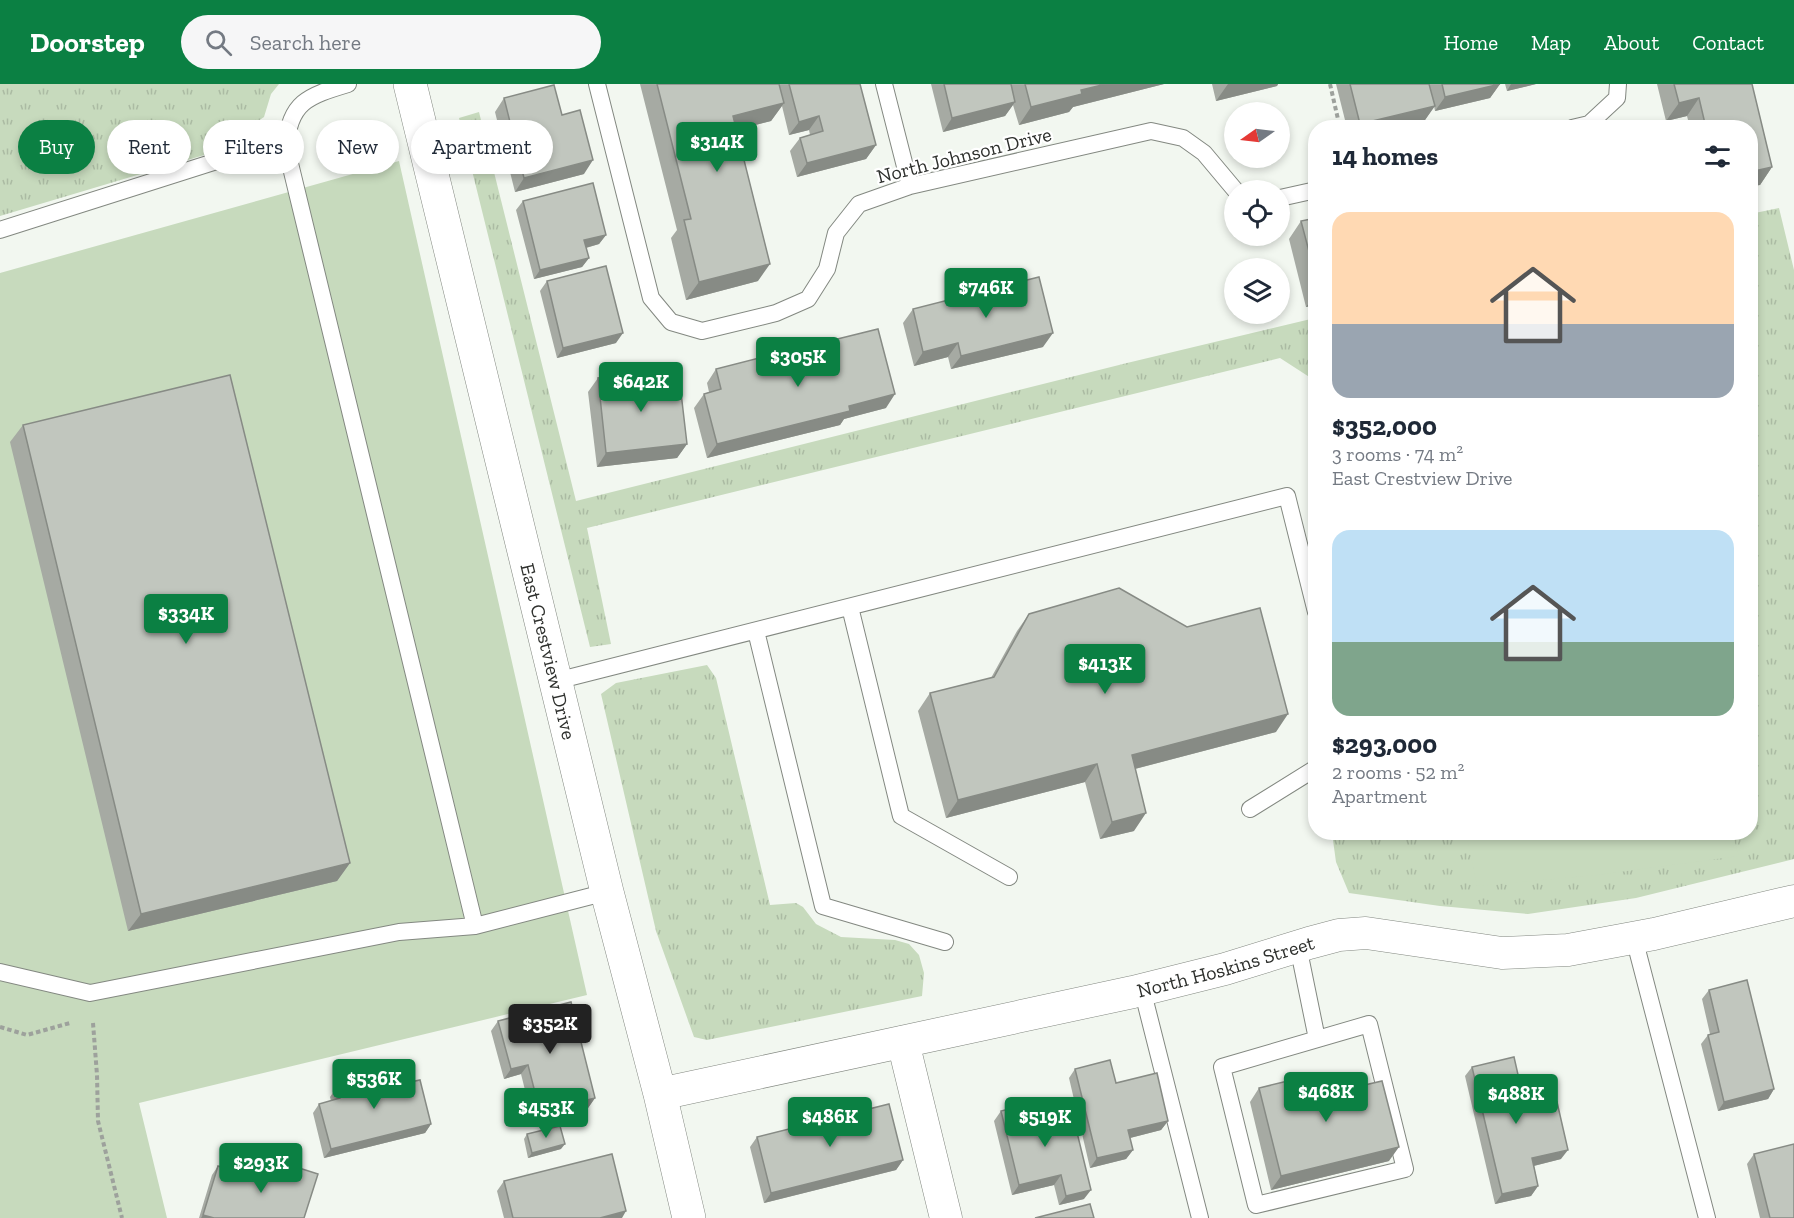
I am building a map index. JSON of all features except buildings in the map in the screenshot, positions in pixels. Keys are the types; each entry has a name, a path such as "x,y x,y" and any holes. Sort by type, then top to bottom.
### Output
{"street":[{"name":"East Crestview Drive","path":"410,84 689,1218"},
{"name":"North Hoskins Street","path":"660,1095 1142,989 1225,969 1339,935 1366,933 1502,953 1568,950 1634,938 1794,901"},
{"path":"903,1042 946,1218"}],"lane":[{"path":"291,120 303,103 316,93 348,84"},
{"name":"North Johnson Drive","path":"597,84 651,298 671,322 702,331 777,313 808,299 827,269 836,233 859,204 910,186 1151,131 1183,138 1204,153 1227,180"},
{"path":"884,84 910,186"},
{"path":"1591,120 1617,98 1618,84"},
{"path":"0,230 203,165"},
{"path":"293,174 475,926"},
{"path":"1290,196 1308,192"},
{"path":"556,681 1287,496 1308,580"},
{"path":"850,607 901,816 1010,878"},
{"path":"756,631 823,906 945,942"},
{"path":"1250,809 1308,773"},
{"path":"0,972 90,993 399,932 475,926 607,892"},
{"path":"1634,938 1707,1218"},
{"path":"1298,946 1317,1039"},
{"path":"1142,989 1200,1218"},
{"path":"1369,1024 1405,1169 1256,1205 1222,1067 1317,1039 1369,1024"}],"path":[{"path":"1330,84 1338,120"},
{"path":"0,1028 27,1035 70,1023"},
{"path":"93,1023 98,1121 122,1218"}],"green space":[{"path":"0,84 279,84 271,94 264,117 260,120 203,120 203,155 191,159 191,120 107,120 107,174 141,174 0,216"},
{"path":"479,112 481,120 459,120 459,118"},
{"path":"399,161 587,995 139,1103 167,1218 0,1218 0,273 353,174 399,174"},
{"path":"473,174 494,174 576,501 1308,320 1308,376 1280,358 587,528 611,644 590,647"},
{"path":"1779,208 1794,270 1794,859 1636,898 1528,914 1440,906 1349,893 1336,862 1333,840 1758,840 1758,212"},
{"path":"707,665 716,678 770,905 796,903 803,907 816,924 841,937 895,940 909,944 919,955 924,973 922,996 707,1040 694,1037 656,931 601,694 616,683"},
{"path":"1467,840 1734,840 1739,856 1597,875 1477,886"}]}
